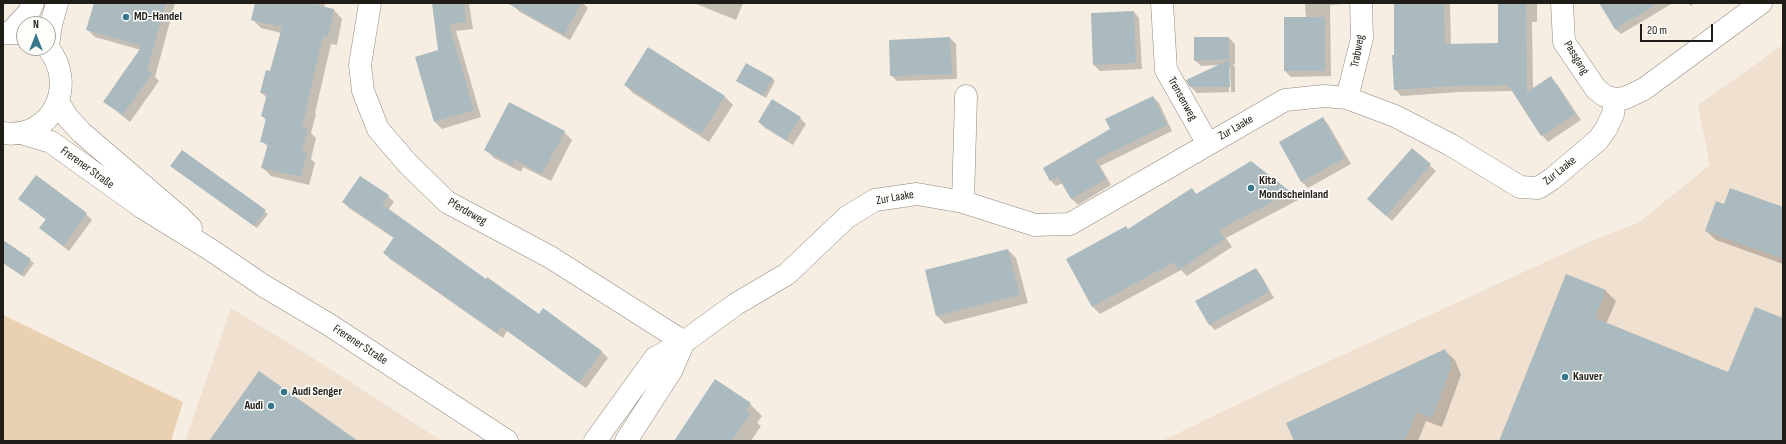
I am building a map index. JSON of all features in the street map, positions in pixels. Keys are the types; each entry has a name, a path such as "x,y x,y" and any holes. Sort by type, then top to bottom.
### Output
{"street":[{"path":"13,33 29,12 33,3"},
{"path":"54,16 58,3"},
{"name":"Pferdeweg","path":"370,3 360,65 363,91 378,129 408,164 447,202 550,257 684,342"},
{"name":"Trensenweg","path":"1162,3 1166,70 1208,144"},
{"name":"Trabweg","path":"1347,98 1362,38 1361,3"},
{"name":"Passgang","path":"1562,3 1564,42 1596,90 1604,96 1615,99"},
{"path":"1615,99 1625,98 1644,89 1761,3"},
{"path":"9,134 33,129 45,120 58,102 62,87 62,75 58,63 53,56"},
{"path":"963,202 966,96"},
{"name":"Zur Laake","path":"684,342 736,304 787,274 847,217 875,200 917,194 963,202 1035,225 1070,224 1285,100 1324,96 1347,98 1395,116 1444,141 1520,187 1538,188 1552,179 1598,140 1606,129 1613,114 1615,99"},
{"name":"Frerener Straße","path":"58,102 68,118 82,133 179,216 211,250"},
{"name":"Frerener Straße","path":"9,134 51,142 143,208 211,250 264,286 328,324 507,441"},
{"path":"595,441 655,358 684,342"},
{"path":"626,441 671,372 684,342"}],"shaded area":[{"path":"1783,45 1783,441 1162,441 1288,380 1598,238 1638,223 1710,165 1698,105"},
{"name":"Audi Senger","path":"231,308 316,360 442,441 185,441"},
{"path":"3,315 183,402 171,441 3,441"}],"building":[{"name":"MD-Handel","path":"94,3 166,3 147,70 152,73 123,115 103,102 142,46 86,30"},
{"path":"255,3 308,3 334,9 328,37 323,36 302,127 308,128 302,152 307,153 301,177 261,168 268,144 260,142 266,118 261,116 267,94 260,93 266,70 270,71 282,27 251,20"},
{"path":"432,3 464,3 466,22 449,24 474,110 434,122 415,57 438,50"},
{"path":"507,3 581,3 564,35"},
{"path":"1394,3 1444,3 1445,44 1498,43 1498,3 1526,3 1527,92 1551,76 1575,114 1541,136 1508,85 1453,86 1394,90 1392,55 1394,55"},
{"path":"1599,3 1658,3 1615,29"},
{"path":"1134,11 1136,63 1093,65 1091,13"},
{"path":"1284,17 1325,17 1325,71 1284,71"},
{"path":"950,37 952,74 890,76 889,40"},
{"path":"1194,37 1229,37 1229,59 1194,61"},
{"path":"648,47 725,96 701,134 624,85"},
{"path":"1229,60 1230,87 1190,87 1186,80"},
{"path":"746,63 773,78 763,96 736,81"},
{"path":"1153,96 1167,125 1095,160 1106,179 1071,199 1058,177 1050,181 1043,168 1110,129 1105,119"},
{"path":"772,99 801,117 786,140 758,122"},
{"path":"509,102 565,131 542,174 515,160 512,165 484,150"},
{"path":"1323,117 1345,158 1301,182 1279,142"},
{"path":"1412,148 1431,164 1386,216 1367,199"},
{"path":"182,150 266,210 254,226 170,166"},
{"path":"1251,161 1291,192 1219,230 1225,239 1179,270 1174,262 1092,307 1066,259 1126,226 1128,229 1192,188 1196,194"},
{"path":"36,175 87,213 63,246 39,228 46,219 18,199"},
{"path":"360,176 389,195 382,204 486,279 487,277 539,314 543,308 602,351 579,383 501,326 497,333 383,253 394,237 342,202"},
{"path":"1730,188 1783,207 1783,259 1705,231 1716,201 1724,204"},
{"path":"3,240 31,259 21,275 3,263"},
{"path":"1008,249 1020,295 936,316 925,270"},
{"path":"1256,268 1269,292 1209,325 1195,301"},
{"path":"1566,274 1606,290 1595,318 1728,372 1755,307 1783,318 1783,441 1499,441"},
{"path":"1445,349 1452,365 1432,418 1416,412 1405,441 1294,441 1286,423"},
{"name":"Audi","path":"259,371 358,441 209,441"},
{"path":"715,379 751,403 746,411 750,414 732,441 674,441"}],"place":[{"name":"MD-Handel","path":"126,17"},
{"name":"Kita Mondscheinland","path":"1251,188"},
{"name":"Kauver","path":"1565,377"},
{"name":"Audi Senger","path":"284,392"},
{"name":"Audi","path":"271,406"}]}
